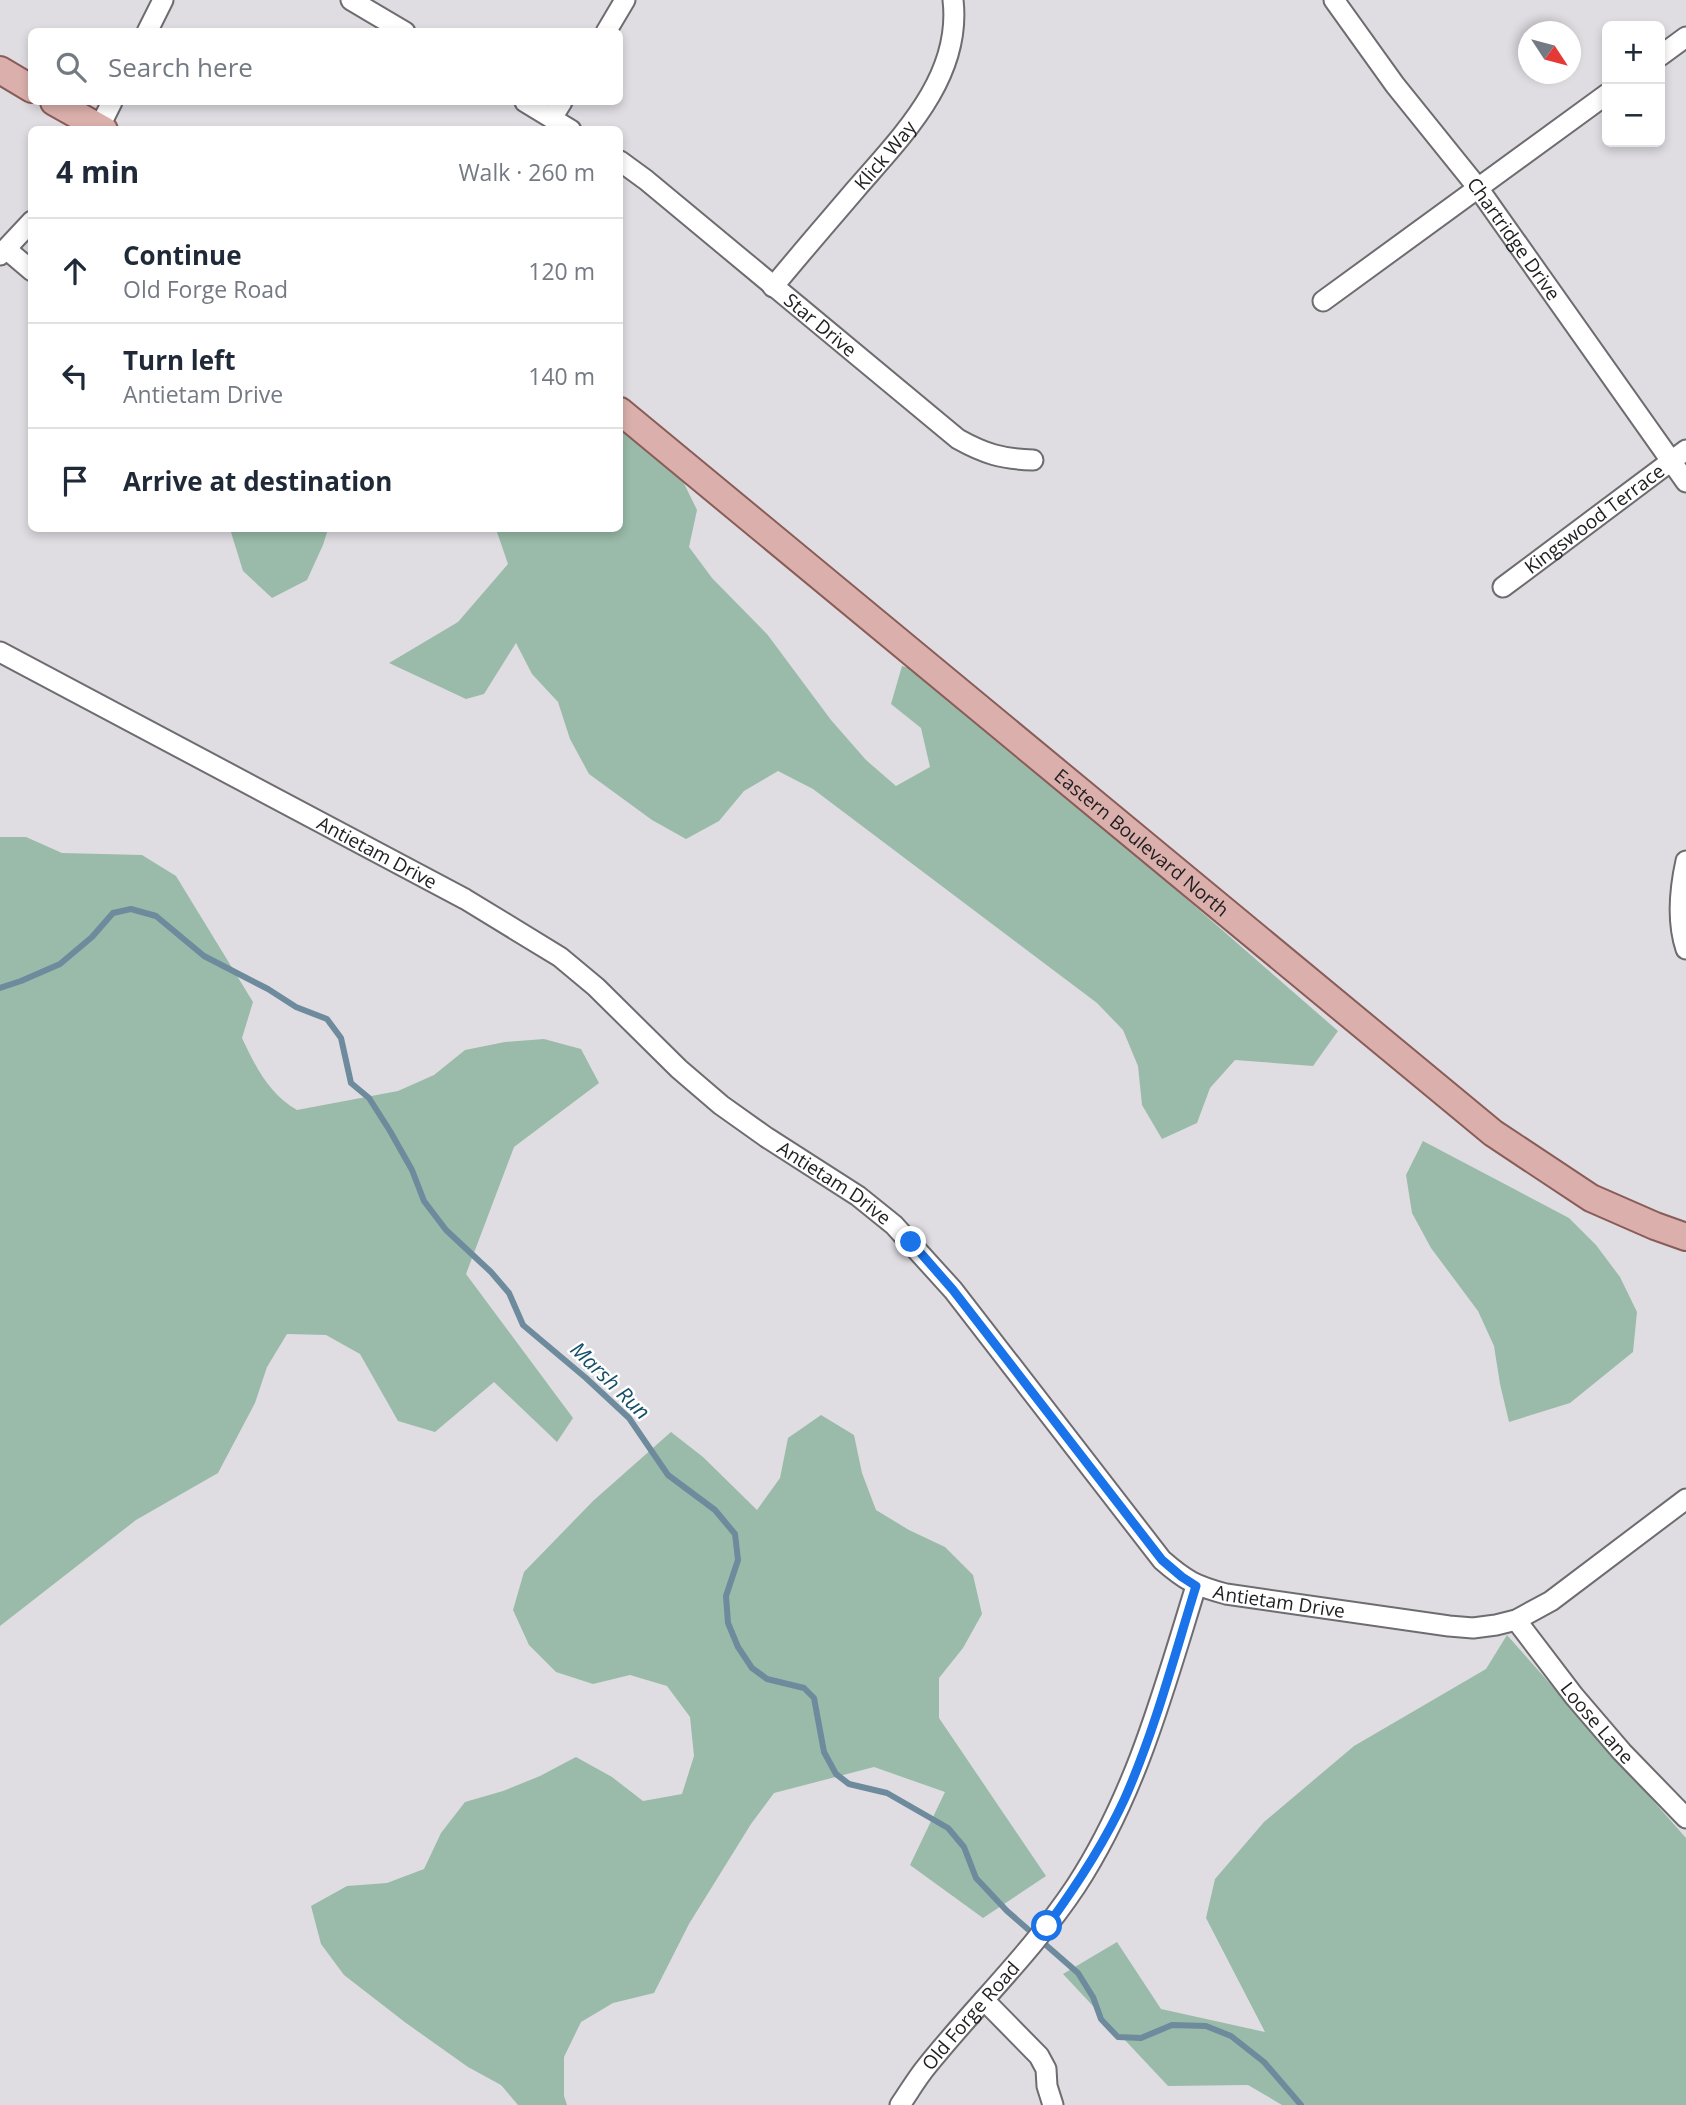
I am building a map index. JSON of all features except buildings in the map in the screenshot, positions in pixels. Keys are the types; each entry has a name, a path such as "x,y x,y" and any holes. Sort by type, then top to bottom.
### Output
{"main road":[{"path":"0,70 28,87"},
{"path":"59,105 96,126"},
{"name":"Eastern Boulevard North","path":"623,413 1493,1133 1591,1198 1686,1237"}],"street":[{"path":"149,28 163,0"},
{"path":"351,0 398,28"},
{"path":"608,28 625,0"},
{"name":"Klick Way","path":"773,287 915,122 936,84 950,46 953,0"},
{"name":"Chartridge Drive","path":"1334,0 1395,85 1478,188 1678,456 1686,482"},
{"path":"1665,52 1686,37"},
{"path":"1323,301 1602,98"},
{"path":"102,126 111,105"},
{"path":"537,105 557,110 568,126"},
{"name":"Star Drive","path":"623,163 958,439 978,450 1007,459 1033,460"},
{"path":"28,225 3,252 28,268"},
{"name":"Kingswood Terrace","path":"1503,587 1678,456"},
{"name":"Antietam Drive","path":"0,652 465,899 560,957 596,987 679,1069 721,1105 858,1196 894,1225 953,1290 1162,1560 1196,1586 1226,1594 1448,1626 1473,1628 1496,1625 1516,1620 1551,1601 1686,1499"},
{"path":"1686,861 1680,902 1686,949"},
{"name":"Old Forge Road","path":"900,2105 926,2067 1047,1926 1094,1857 1124,1799 1146,1745 1196,1586"},
{"name":"Loose Lane","path":"1516,1620 1574,1696 1622,1752 1686,1818"},
{"path":"984,2000 1039,2056 1046,2069 1053,2105"}],"green space":[{"path":"623,428 674,463 697,510 689,547 712,578 767,634 831,720 866,760 896,786 930,767 921,728 891,704 902,666 941,676 960,701 1338,1031 1313,1066 1235,1060 1210,1088 1197,1123 1162,1139 1142,1105 1138,1066 1123,1030 1097,1003 813,789 778,771 744,791 719,821 686,839 652,820 589,774 570,739 558,702 532,674 516,643 484,694 466,699 389,663 458,622 508,564 497,532 623,532"},
{"path":"231,532 327,532 307,580 272,598 243,571"},
{"path":"0,837 26,837 62,853 142,855 176,876 253,1002 242,1038 252,1059 278,1096 297,1110 398,1091 434,1075 465,1050 505,1042 544,1039 581,1049 599,1083 514,1147 466,1274 573,1418 557,1442 494,1382 435,1432 398,1421 360,1354 326,1335 287,1334 267,1367 255,1403 218,1473 136,1520 0,1626"},
{"path":"1423,1141 1569,1218 1596,1245 1620,1277 1637,1312 1633,1352 1570,1403 1509,1422 1494,1346 1478,1311 1431,1248 1412,1213 1406,1175"},
{"path":"821,1415 854,1435 862,1473 876,1510 945,1547 973,1575 982,1614 963,1648 939,1678 939,1718 1046,1876 983,1918 910,1865 945,1792 874,1767 774,1793 751,1824 689,1924 654,1993 613,2003 581,2022 564,2057 564,2096 567,2105 518,2105 501,2085 468,2067 344,1975 321,1944 311,1906 347,1886 387,1883 424,1869 441,1833 465,1802 540,1776 576,1757 612,1777 643,1801 682,1794 694,1756 690,1717 667,1686 630,1675 593,1684 556,1672 529,1645 513,1610 524,1572 593,1501 671,1432 703,1457 757,1510 780,1478 788,1438"},
{"path":"1507,1635 1686,1838 1686,2105 1282,2105 1248,2085 1168,2086 1063,1974 1117,1942 1161,2009 1265,2032 1206,1918 1215,1879 1264,1822 1354,1746 1486,1669"}],"waterway":[{"name":"Marsh Run","path":"0,988 60,964 92,937 113,913 131,909 156,916 204,956 268,989 296,1007 327,1019 341,1038 351,1083 369,1098 412,1170 424,1201 446,1230 491,1272 509,1293 523,1325 629,1418 668,1475 715,1510 735,1534 738,1560 726,1596 728,1623 738,1647 752,1668 767,1679 804,1688 814,1698 824,1752 836,1774 849,1784 887,1793 948,1828 964,1847 976,1878 1007,1911 1078,1973 1093,1997 1101,2019 1118,2037 1141,2038 1172,2025 1206,2026 1231,2036 1264,2062 1301,2105"}],"route":[{"path":"911,1242 953,1290 1162,1560 1196,1586 1146,1745 1124,1799 1100,1846 1047,1926"}]}
